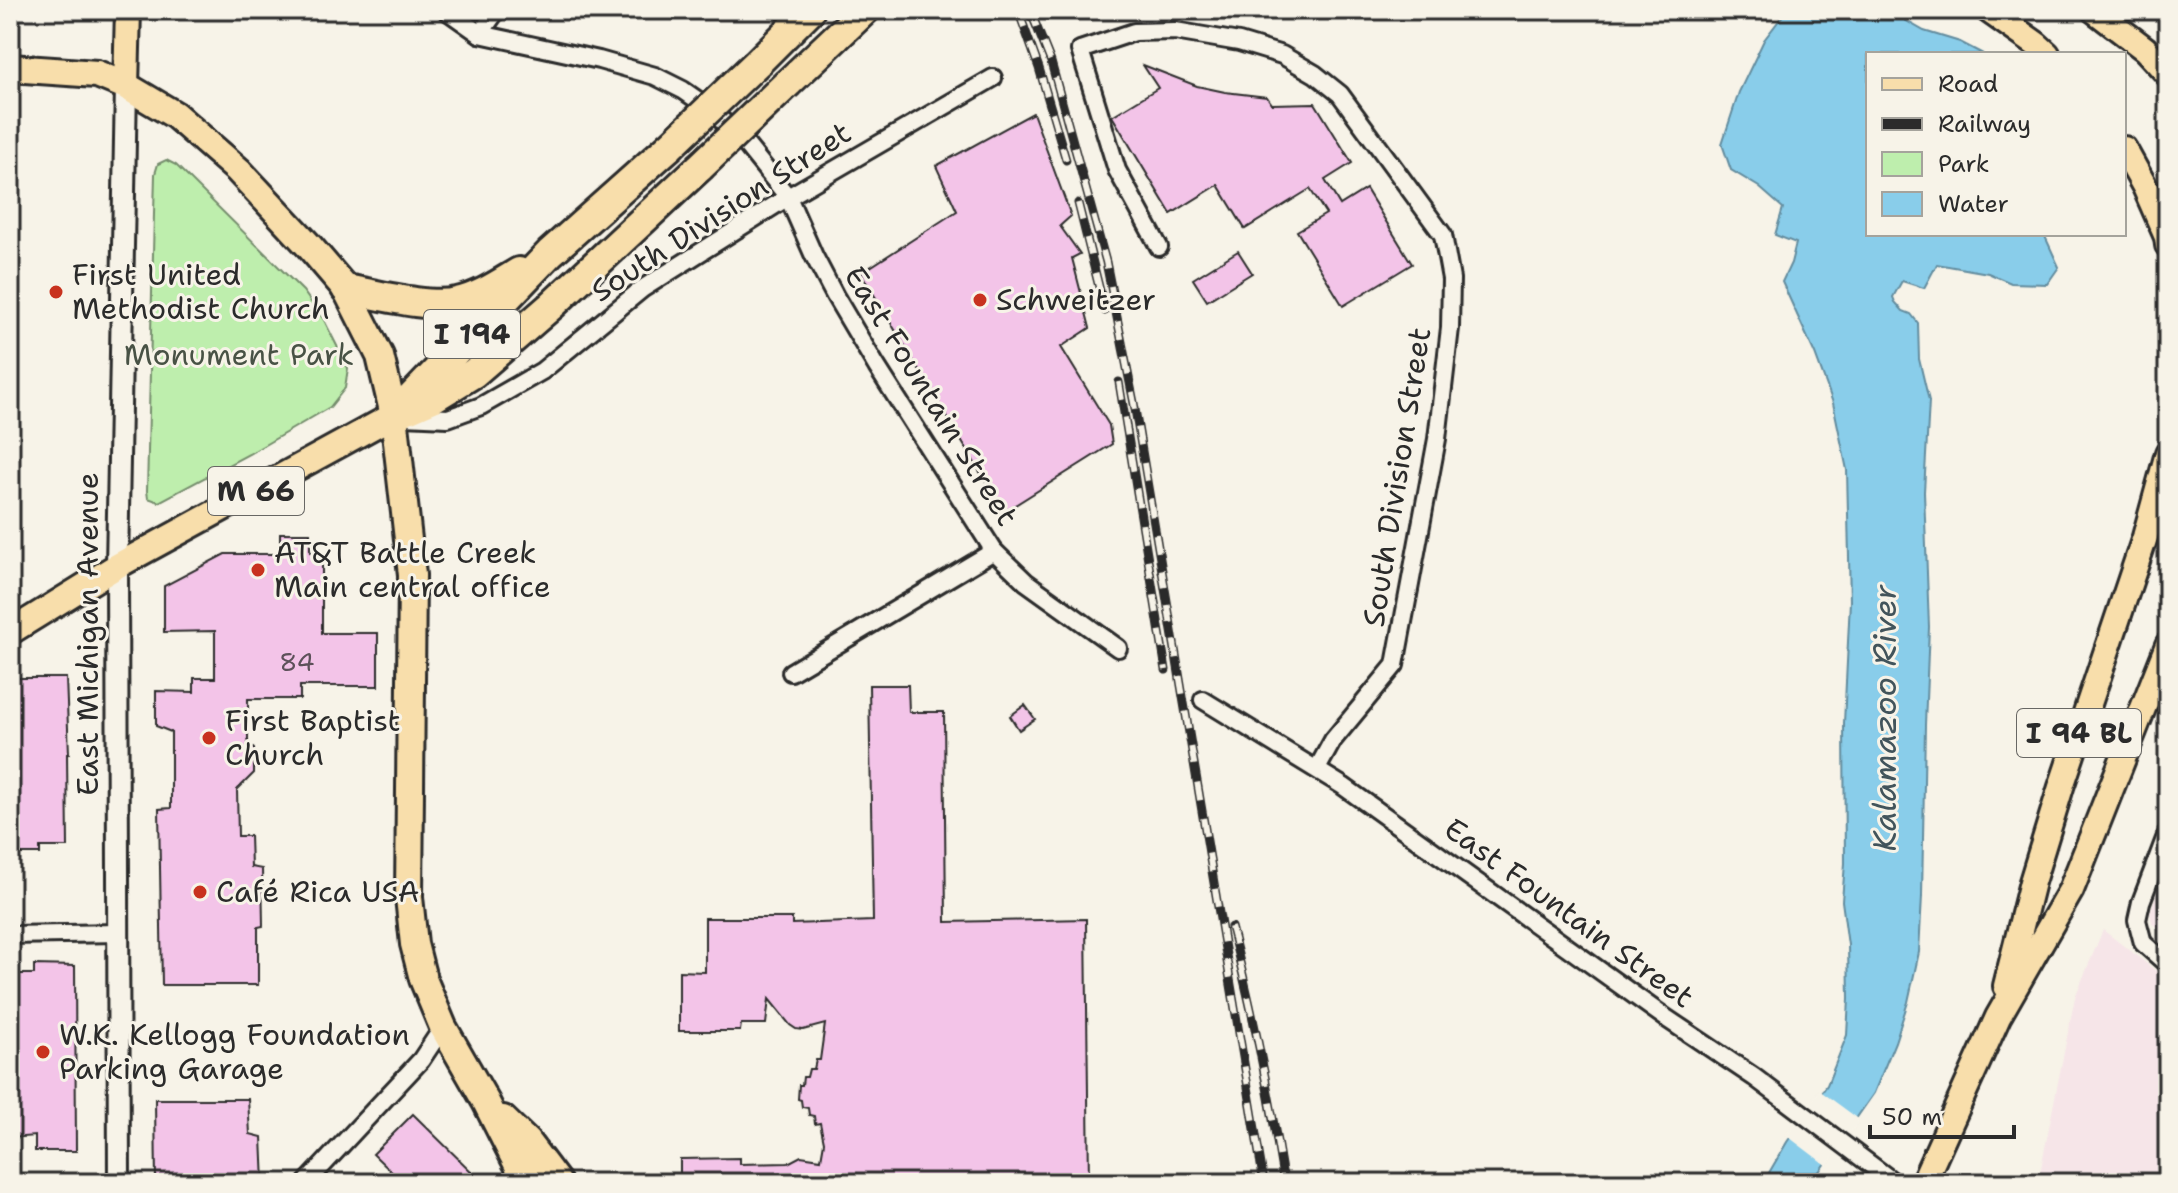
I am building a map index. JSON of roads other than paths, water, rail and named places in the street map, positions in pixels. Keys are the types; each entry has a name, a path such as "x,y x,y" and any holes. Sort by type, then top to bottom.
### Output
{"highway":[{"name":"I 194","path":"394,415 550,253 670,146 810,10"},
{"name":"I 194","path":"394,415 433,398 474,373 551,306 865,10"},
{"path":"10,68 97,74 126,86 175,115 238,170 346,289 380,356 394,415 412,575 409,897 414,944 423,979 443,1027 527,1183"},
{"path":"346,289 413,302 454,303 484,293 550,253"},
{"path":"486,1102 527,1142 558,1183"}],"main road":[{"path":"126,86 128,10"},
{"path":"1988,10 2045,52"},
{"path":"2094,10 2145,49 2168,74"},
{"path":"2126,153 2145,187 2168,245"},
{"name":"M 66","path":"10,632 117,566 394,415"},
{"name":"I 94 BL","path":"1998,1017 2032,882 2145,537 2168,453"},
{"name":"I 94 BL","path":"1923,1183 1998,1017 2071,890 2168,645"}],"street":[{"path":"446,10 480,34 497,10"},
{"name":"South Division Street","path":"1159,247 1117,170 1080,50 1134,32 1175,31 1239,42 1282,55 1315,74 1340,94 1443,235 1451,279 1450,328 1437,439 1395,665 1333,740 1317,769"},
{"name":"East Fountain Street","path":"480,34 599,60 655,76 706,106 739,136 788,197 835,296 994,551 1026,582 1118,648"},
{"name":"South Division Street","path":"394,415 448,418 481,406 542,371 642,289 788,197 993,78"},
{"name":"East Michigan Avenue","path":"119,1183 117,566 126,86"},
{"path":"791,672 994,551"},
{"name":"East Fountain Street","path":"1203,700 1343,786 1666,1018 1754,1077 1895,1183"},
{"path":"2168,831 2138,911 2138,930 2147,948 2168,965"},
{"path":"10,935 118,933"},
{"path":"306,1183 421,1060 443,1027"}],"water":[{"name":"Kalamazoo River","path":"1787,10 1887,10 1924,31 1960,42 1979,52 1866,52 1866,236 2045,236 2059,267 2047,284 2011,283 1988,273 1937,264 1924,288 1902,281 1893,297 1903,311 1911,314 1918,323 1919,359 1929,401 1924,492 1929,627 1919,952 1908,1002 1874,1093 1811,1183 1763,1183 1827,1085 1847,1035 1848,945 1842,901 1845,863 1844,723 1850,601 1847,470 1833,403 1815,354 1782,282 1796,243 1775,235 1783,208 1759,187 1731,170 1722,144 1739,92 1764,40"},
{"path":"2129,10 2168,10 2168,22"}],"railway":[{"path":"1018,10 1066,160"},
{"path":"1030,10 1051,62 1106,262 1134,403 1264,1183"},
{"path":"1078,203 1105,311"},
{"path":"1119,382 1166,670"},
{"path":"1231,927 1247,990 1284,1183"}],"place":[{"name":"First United Methodist Church","path":"56,292"},
{"name":"Schweitzer","path":"980,300"},
{"name":"AT&T Battle Creek Main central office","path":"258,570"},
{"name":"First Baptist Church","path":"209,738"},
{"name":"Café Rica USA","path":"200,892"},
{"name":"W.K. Kellogg Foundation Parking Garage","path":"43,1052"}],"park label":[{"name":"Monument Park","path":"239,355"}]}
